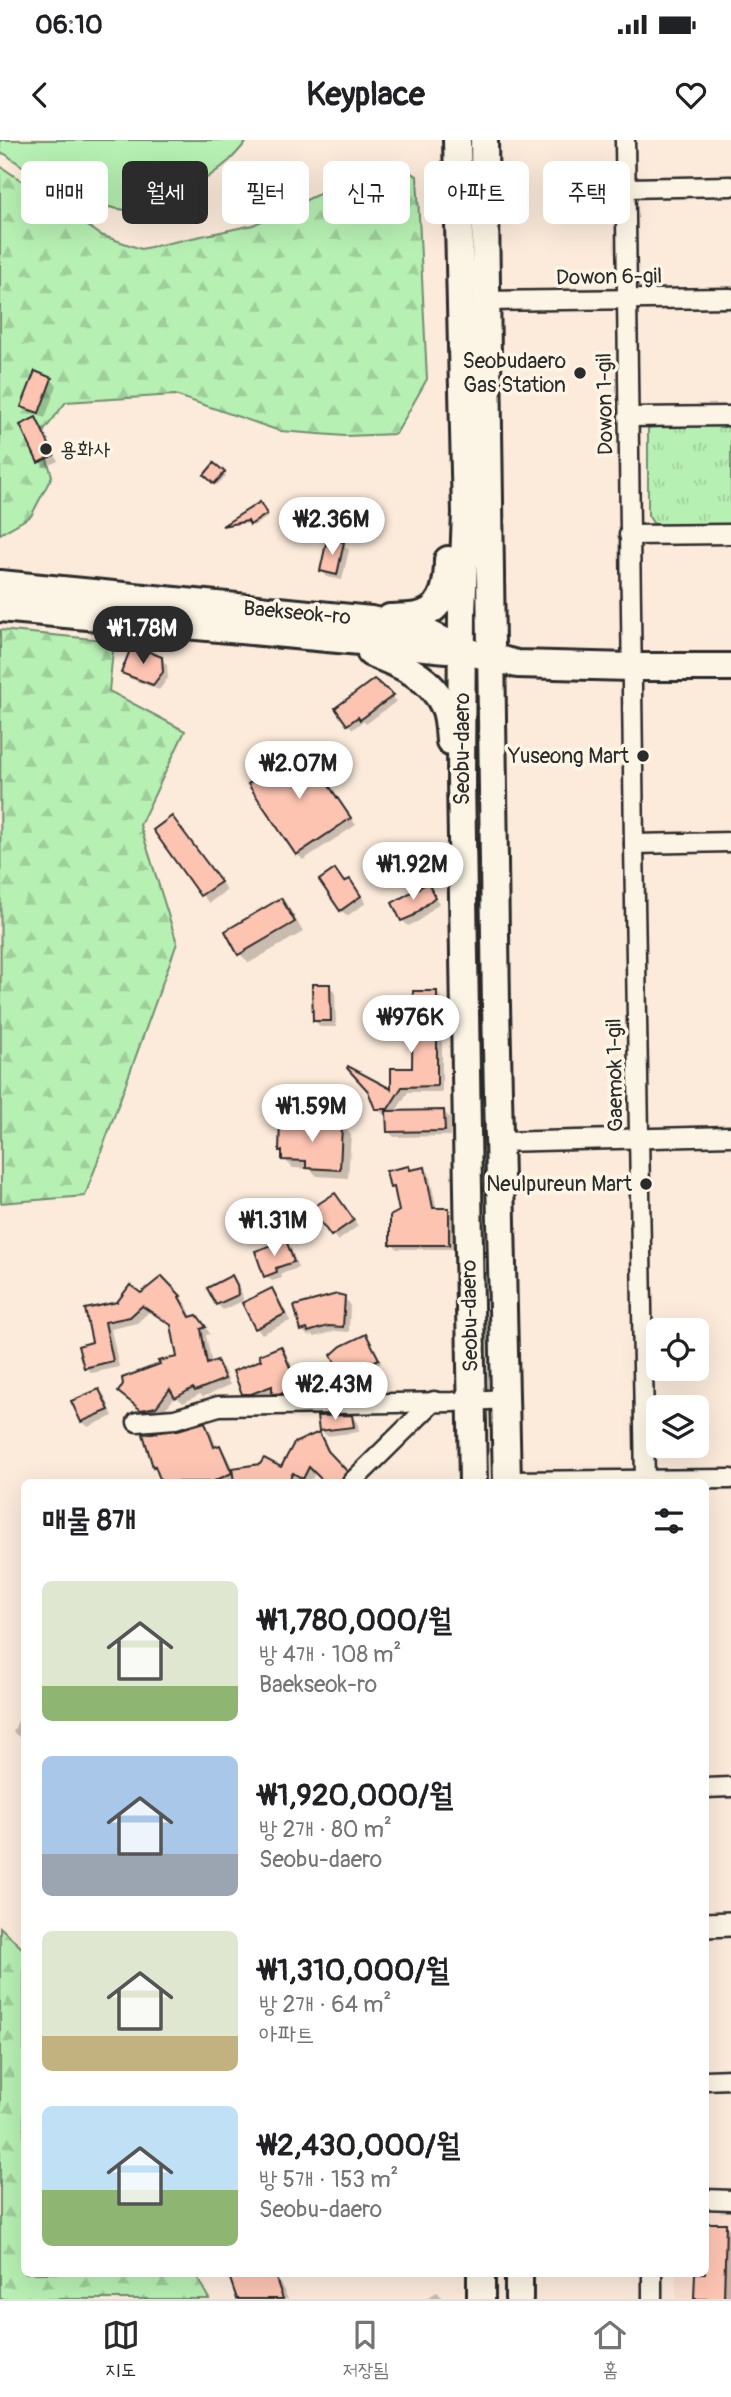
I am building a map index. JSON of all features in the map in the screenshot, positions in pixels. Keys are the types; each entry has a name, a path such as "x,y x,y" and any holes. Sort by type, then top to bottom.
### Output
{"main road":[{"name":"Seobu-daero","path":"457,140 466,513 461,780 473,1479"},
{"name":"Seobu-daero","path":"484,140 499,1142 507,1479"},
{"path":"371,620 425,614 435,606 444,594 448,581 449,548 466,513"},
{"name":"Baekseok-ro","path":"0,584 371,620 425,632 463,650 517,664 731,667"},
{"name":"Baekseok-ro","path":"0,608 340,641 463,650"},
{"path":"340,641 405,666 430,685 446,709 450,744 461,780"},
{"path":"481,2277 481,2299"},
{"path":"519,2277 519,2299"}],"street":[{"name":"Dowon 1-gil","path":"625,140 625,161"},
{"path":"630,188 731,186"},
{"name":"Dowon 1-gil","path":"626,224 631,667"},
{"name":"Dowon 6-gil","path":"487,301 731,298"},
{"path":"628,417 731,416"},
{"path":"629,535 731,534"},
{"name":"Gaemok 1-gil","path":"631,667 645,1479"},
{"path":"634,844 731,842"},
{"path":"499,1142 731,1136"},
{"name":"Seobu-daero","path":"137,1422 175,1419 219,1406 505,1399"},
{"path":"355,1479 434,1401"},
{"path":"709,1480 731,1479"},
{"path":"709,1788 731,1787"},
{"path":"709,1925 731,1924"},
{"path":"709,2080 731,2079"},
{"path":"709,2199 731,2200"},
{"path":"652,2277 652,2299"}],"shaded area":[{"path":"709,2208 731,2208 731,2299 676,2299 676,2277 709,2277"}],"green space":[{"path":"0,140 248,140 232,158 222,161 222,167 208,177 208,161 122,161 122,209 108,206 108,161 21,161 21,165 0,153"},
{"path":"0,166 21,180 21,224 85,224 101,235 141,249 255,224 309,224 309,199 323,192 323,224 410,224 410,172 417,176 427,379 396,434 345,436 280,431 175,395 66,402 40,436 52,476 31,516 0,534"},
{"path":"731,421 731,525 662,527 653,523 648,515 648,429 652,425"},
{"path":"0,630 114,641 109,691 185,731 140,825 177,943 85,1196 1,1203"},
{"path":"0,1927 21,1947 21,2277 197,2277 209,2299 0,2299"}],"building":[{"path":"35,371 52,378 39,413 21,407"},
{"path":"36,417 54,455 38,463 20,425"},
{"path":"214,463 225,472 214,484 204,475"},
{"path":"260,502 267,514 250,525 248,521 222,526"},
{"path":"327,539 344,542 337,575 320,571"},
{"path":"132,645 162,657 163,672 153,685 121,673"},
{"path":"374,679 394,695 360,720 358,717 347,725 335,708"},
{"path":"302,746 351,818 296,855 248,784"},
{"path":"172,816 221,882 200,896 153,830"},
{"path":"335,869 344,882 350,879 361,896 340,911 319,880"},
{"path":"428,883 435,897 413,916 401,921 392,903"},
{"path":"281,898 295,922 238,955 225,931"},
{"path":"312,984 330,984 331,1021 313,1021"},
{"path":"413,991 437,991 437,1086 402,1087 388,1109 375,1109 368,1091 347,1068 348,1066 391,1089 391,1068 412,1068"},
{"path":"444,1110 445,1131 387,1132 386,1111"},
{"path":"280,1121 342,1125 340,1170 306,1168 306,1161 282,1160 282,1151 279,1151"},
{"path":"409,1166 410,1170 425,1167 433,1208 449,1208 449,1245 390,1245 390,1216 399,1211 394,1187 390,1188 386,1171"},
{"path":"335,1193 354,1220 331,1236 320,1221 317,1223 309,1210"},
{"path":"286,1240 294,1262 276,1268 277,1272 264,1277 255,1251"},
{"path":"232,1275 238,1295 216,1305 207,1288"},
{"path":"162,1276 181,1296 179,1297 190,1317 197,1315 206,1327 201,1329 207,1364 217,1360 225,1379 195,1391 193,1388 175,1398 170,1389 156,1407 141,1410 118,1392 123,1384 122,1378 160,1364 158,1361 177,1357 171,1325 142,1306 130,1317 105,1322 113,1361 84,1368 78,1346 92,1342 85,1309 117,1302 130,1285 141,1293"},
{"path":"272,1288 285,1314 255,1329 242,1303"},
{"path":"337,1294 345,1296 343,1327 328,1326 308,1332 307,1329 301,1331 294,1306"},
{"path":"366,1334 379,1359 342,1377 331,1355 341,1346"},
{"path":"281,1346 294,1377 287,1380 287,1393 272,1394 272,1386 251,1394 242,1394 233,1371 261,1360 259,1355"},
{"path":"99,1389 109,1410 81,1422 71,1401"},
{"path":"352,1415 354,1427 319,1431 317,1416"},
{"path":"205,1422 214,1447 220,1445 232,1473 219,1479 160,1479 155,1466 153,1467 143,1434 178,1430"},
{"path":"319,1432 328,1451 347,1471 343,1479 321,1479 309,1467 303,1479 293,1473 290,1479 234,1479 232,1468 260,1464 264,1458 281,1467 294,1443"},
{"path":"709,2223 726,2223 724,2299 694,2299 695,2277 709,2277"},
{"path":"229,2277 275,2277 283,2299 237,2299"}],"place":[{"name":"Seobudaero Gas Station","path":"580,373"},
{"name":"용화사","path":"46,449"},
{"name":"Yuseong Mart","path":"643,756"},
{"name":"Neulpureun Mart","path":"646,1184"}]}
